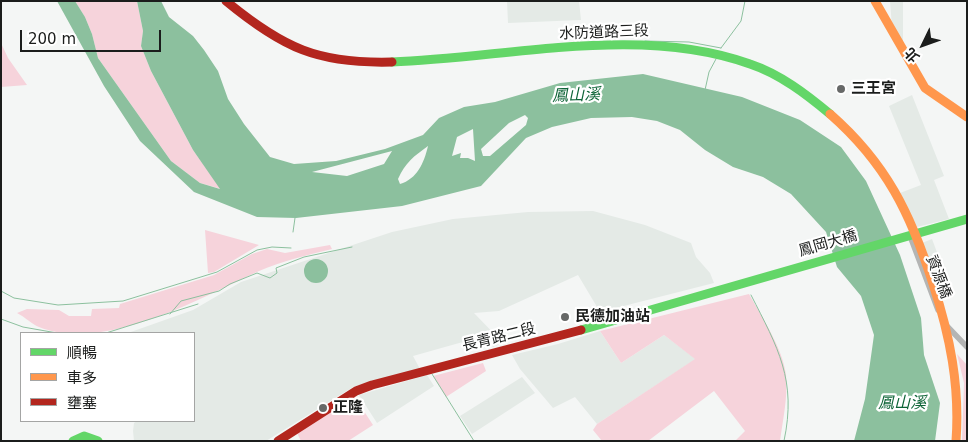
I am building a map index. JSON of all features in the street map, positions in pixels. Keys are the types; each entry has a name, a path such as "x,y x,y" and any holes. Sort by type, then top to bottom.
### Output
{"street":[{"name":"水防道路三段","path":"226,1 291,45 310,54 332,59 358,62 436,60 568,47 691,46 729,54 768,68 804,90 828,109 872,159 912,221 918,234 945,322 954,369 957,413 956,441"},
{"path":"875,1 925,88 967,117"},
{"name":"鳳岡大橋","path":"738,284 967,219"},
{"name":"資源橋","path":"918,234 936,306 944,323 967,347"},
{"name":"長青路二段","path":"278,441 356,391 372,385 536,343 738,284"},
{"path":"73,441 84,436 98,441"}],"shaded area":[{"path":"75,1 137,1 143,31 141,46 151,71 193,150 221,189 200,183 171,161 98,58 92,34 85,17"},
{"path":"507,1 579,1 581,20 508,23"},
{"path":"890,1 903,1 903,48 892,27"},
{"path":"1,43 8,58 27,85 1,87"},
{"path":"912,95 944,176 934,180 949,219 917,227 900,193 921,185 889,106"},
{"path":"593,211 645,225 691,243 696,257 710,273 714,283 600,312 578,275 499,311 474,313 503,343 493,347 484,336 413,356 420,369 353,387 266,441 134,441 133,431 136,422 195,422 195,332 131,332 193,310 241,282 392,232 453,219 528,212"},
{"path":"205,230 259,245 214,272 208,273"},
{"path":"932,239 944,271 933,275 922,243"},
{"path":"330,245 332,249 268,267 181,307 152,319 122,328 99,332 61,332 34,325 17,313 27,309 59,310 69,316 91,316 92,309 119,308 120,304 214,275 252,254 267,249 285,253"},
{"path":"749,294 771,333 784,365 786,392 780,441 735,441 745,431 714,391 648,441 602,441 593,430 597,424 695,359 664,335 621,363 600,331"},
{"path":"600,331 621,363 664,335 696,359 597,424 575,397 553,408 520,369 512,355"},
{"path":"957,354 967,365 967,441 962,441 964,383"},
{"path":"483,363 486,371 446,397 433,376"},
{"path":"427,375 434,386 377,423 359,395"},
{"path":"522,377 535,393 472,434 460,416"},
{"path":"354,396 373,425 348,441 301,441 297,433"}],"water":[{"name":"鳳山溪","path":"57,1 75,1 85,17 92,34 98,58 171,161 200,183 220,189 193,150 151,71 141,46 143,31 137,1 161,1 169,17 193,36 204,50 218,71 228,99 244,124 270,157 294,164 336,161 385,149 423,135 439,118 464,107 495,102 560,83 643,74 742,97 800,120 841,147 866,181 900,255 921,318 924,355 940,403 935,441 854,441 865,399 874,335 861,296 837,267 826,232 791,194 763,177 733,167 705,150 680,130 657,121 632,117 591,118 552,127 526,138 481,186 402,206 296,218 257,217 194,192 140,141 104,86","holes":["525,115 528,118 526,125 490,156 483,156 481,149 509,123","473,129 475,161 468,158 460,158 461,153 452,156 457,137","428,146 419,170 406,182 400,184 398,179 410,160","392,151 384,164 347,176 312,172"]},
{"path":"316,259 324,263 328,271 324,279 316,283 308,279 304,271 308,263"}],"waterway":[{"path":"721,48 741,21 745,1"},
{"path":"645,41 689,42 721,48"},
{"path":"590,42 609,42"},
{"path":"521,48 581,43"},
{"path":"705,90 709,72 716,59"},
{"path":"293,232 295,218"},
{"path":"1,291 14,298 58,305 123,301 217,272 257,250 272,247 291,248"},
{"path":"170,314 181,301 219,291 230,284 257,273 270,278 277,273 276,268 304,257 352,247"},
{"path":"751,295 777,348 786,382 788,400 784,441"},
{"path":"109,332 198,304"},
{"path":"1,319 23,327 51,332"},
{"path":"432,374 474,441"}],"traffic: fast":[{"path":"392,62 572,46 663,46 707,52 761,68 792,85 830,114"},
{"path":"581,330 967,219"},
{"path":"73,441 84,436 98,441"}],"traffic: slow":[{"path":"875,1 925,88 967,117"},
{"path":"830,114 867,151 894,191 916,235 939,303 949,342 955,381 956,441"}],"traffic: jam":[{"path":"226,1 266,31 303,50 343,60 392,62"},
{"path":"278,441 356,391 372,385 581,330"}],"place":[{"name":"三王宮","path":"841,89"},
{"name":"民德加油站","path":"565,317"},
{"name":"正隆","path":"323,408"}]}
